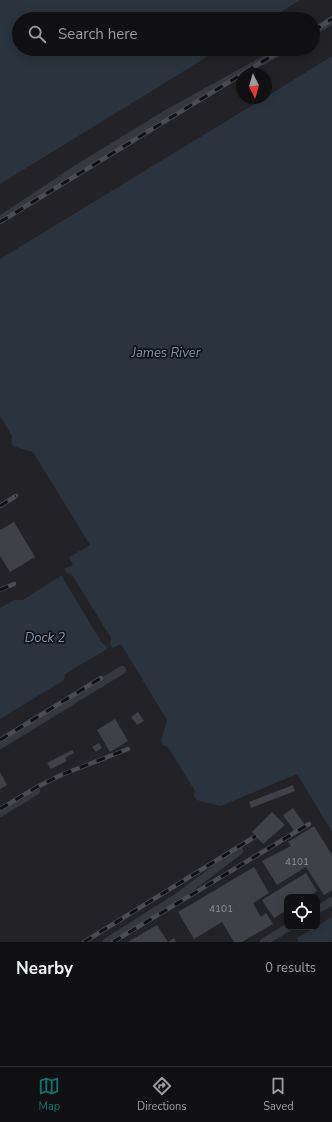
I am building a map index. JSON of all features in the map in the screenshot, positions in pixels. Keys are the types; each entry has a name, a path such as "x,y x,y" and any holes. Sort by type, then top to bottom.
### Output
{"lane":[{"path":"320,28 332,20"},
{"path":"0,220 75,170 170,112 271,56"},
{"path":"0,745 122,670"},
{"path":"0,813 36,791"},
{"path":"107,942 178,897 239,851"},
{"path":"320,908 332,901"},
{"path":"264,942 284,930"}],"shaded area":[{"path":"0,0 332,0 332,942 0,942"}],"water":[{"path":"0,0 300,0 280,12 12,12 12,56 209,56 0,184"},
{"name":"James River","path":"332,56 332,832 297,774 221,806 197,800 194,796 195,791 168,747 163,745 161,741 167,720 121,644 113,648 110,644 111,638 72,575 67,573 64,569 73,565 69,557 90,545 33,452 15,448 11,442 12,436 0,416 0,259 254,104 272,104 272,93"},
{"name":"Dock 2","path":"62,575 107,649 65,674 64,680 0,719 0,608 14,600 23,600"},
{"path":"332,917 332,942 299,942 297,938 310,930 320,930 320,924"}],"building":[{"path":"14,522 35,557 10,572 0,556 0,530"},
{"path":"138,712 144,721 137,725 131,717"},
{"path":"115,719 128,741 110,752 97,730"},
{"path":"99,743 102,748 96,752 92,747"},
{"path":"72,750 74,753 65,758 67,761 51,769 47,763"},
{"path":"0,772 7,785 0,789"},
{"path":"293,785 295,791 251,808 249,802"},
{"path":"293,808 305,825 295,832 283,815"},
{"path":"272,812 285,825 263,844 252,832"},
{"path":"314,826 332,855 332,890 324,895 306,867 277,885 262,861 291,846 288,842"},
{"path":"254,867 269,893 253,903 261,917 266,913 273,924 242,942 234,942 222,922 194,939 178,912"},
{"path":"306,873 317,891 312,894 284,894 284,912 274,918 262,900"},
{"path":"157,925 168,942 128,942"},
{"path":"174,938 176,942 168,942"}],"railway":[{"path":"320,27 332,19"},
{"path":"0,222 272,56"},
{"path":"0,506 16,496"},
{"path":"0,590 14,584"},
{"path":"0,740 101,678"},
{"path":"0,809 37,787 61,775 128,749"},
{"path":"113,942 309,824"},
{"path":"84,942 256,836"}]}
